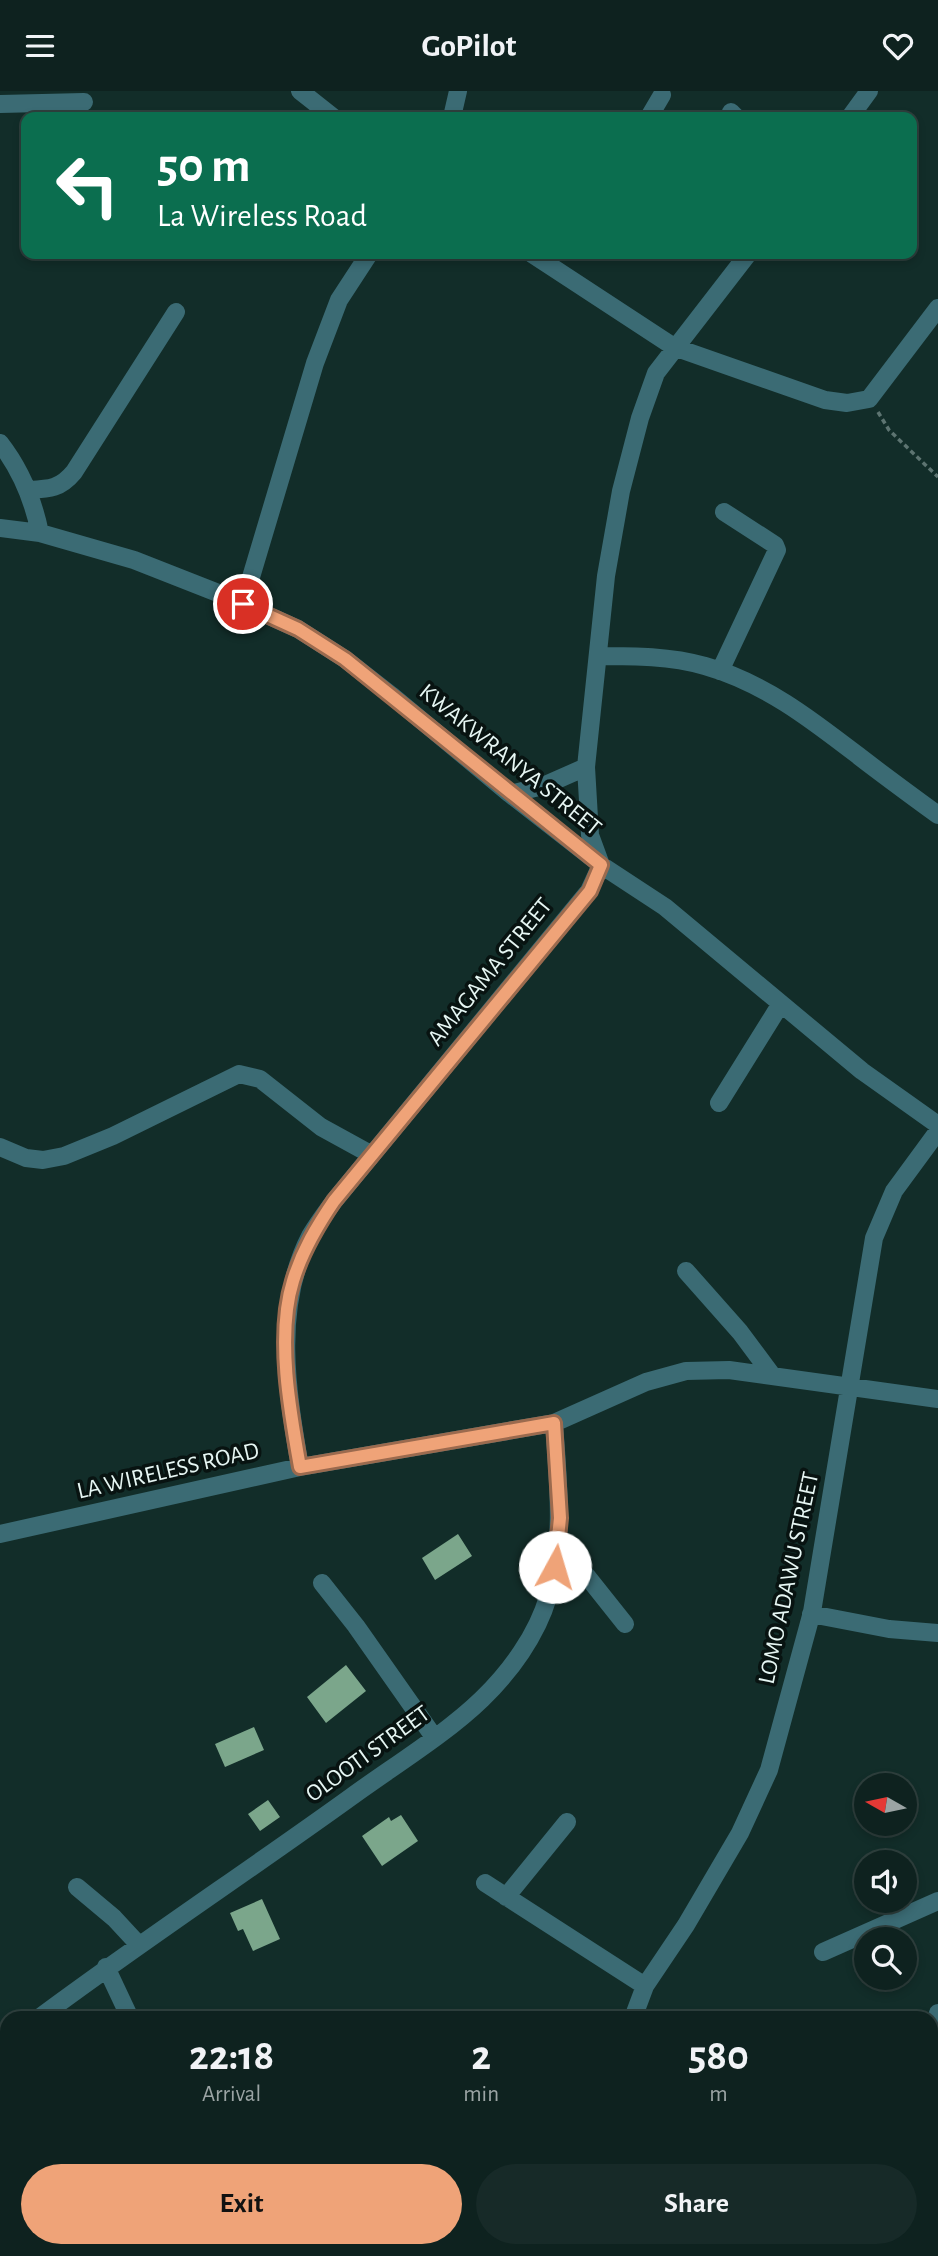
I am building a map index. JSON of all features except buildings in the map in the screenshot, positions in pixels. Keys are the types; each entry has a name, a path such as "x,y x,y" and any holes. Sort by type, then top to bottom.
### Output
{"street":[{"path":"300,91 327,112"},
{"path":"453,112 458,91"},
{"path":"854,112 869,91"},
{"path":"652,112 662,95"},
{"path":"0,104 84,102"},
{"path":"243,604 315,363 339,300 366,259"},
{"path":"546,259 674,347 825,400 847,403 869,399 938,308"},
{"path":"601,865 590,835 586,767 606,576 621,491 640,418 656,373 744,259"},
{"path":"28,490 52,489 64,484 69,478 176,312"},
{"path":"0,443 20,471 40,533"},
{"path":"720,671 777,549 775,545 724,512"},
{"name":"KWAKWRANYA STREET","path":"0,528 40,533 134,560 298,629 345,659 601,865 665,907 780,1005 880,1085 938,1125"},
{"path":"599,656 672,659 720,671 771,693 797,709 938,815"},
{"path":"510,794 543,786 586,767"},
{"name":"AMAGAMA STREET","path":"300,1467 291,1419 286,1324 292,1283 310,1236 334,1201 590,891 601,865"},
{"path":"719,1103 780,1005"},
{"path":"0,1147 26,1159 43,1160 64,1156 113,1136 239,1074 260,1079 321,1127 372,1155"},
{"name":"LOMO ADAWU STREET","path":"636,2011 645,1986 686,1925 740,1833 769,1770 811,1614 874,1238 894,1191 938,1131"},
{"path":"686,1271 740,1332 772,1375"},
{"name":"LA WIRELESS ROAD","path":"0,1534 300,1467 554,1423 646,1382 686,1371 729,1370 938,1399"},
{"name":"OLOOTI STREET","path":"48,2011 106,1967 269,1856 434,1738 482,1699 516,1660 536,1626 548,1598 555,1567 560,1518 554,1423"},
{"path":"555,1567 586,1574 625,1623"},
{"path":"323,1583 434,1738"},
{"path":"811,1614 889,1629 938,1633"},
{"path":"506,1897 568,1822"},
{"path":"485,1883 645,1986"},
{"path":"77,1887 114,1918 139,1945"},
{"path":"823,1952 938,1902"},
{"path":"106,1967 127,2011"}],"path":[{"path":"869,399 889,430 938,477"}],"route":[{"path":"243,604 298,629 345,659 601,865 590,891 334,1201 310,1236 292,1283 286,1324 291,1419 300,1467 554,1423 560,1518 555,1567"}]}
